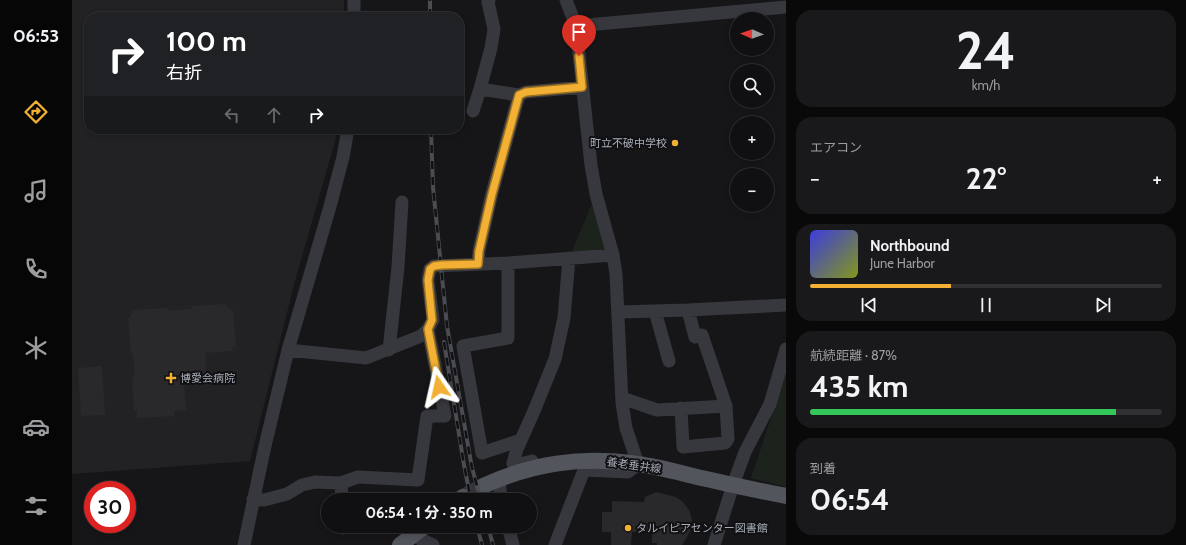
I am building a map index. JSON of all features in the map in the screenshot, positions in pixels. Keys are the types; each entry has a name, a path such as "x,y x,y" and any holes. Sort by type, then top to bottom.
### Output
{"main road":[{"name":"養老垂井線","path":"483,486 536,467 574,461 605,461 638,464 786,496"},
{"path":"400,545 422,533"}],"street":[{"path":"354,0 354,12"},
{"path":"473,111 491,48 494,29 488,2 489,0"},
{"path":"555,545 584,470 628,472 638,464 626,428 622,398 616,274 613,255 591,166 576,26 566,0"},
{"path":"576,26 786,8"},
{"path":"480,89 519,95 526,92 582,87"},
{"path":"478,264 479,251 492,194 519,95"},
{"path":"244,545 253,499 288,350 330,210 347,134"},
{"path":"389,350 398,267 402,202"},
{"path":"288,350 366,358 421,336 428,329 432,320 428,280 430,269 434,266 508,263 613,255"},
{"path":"569,258 564,318 555,359 513,463 516,465 545,458 577,455"},
{"path":"508,263 508,338 463,346 482,453 521,440"},
{"path":"619,312 786,305"},
{"path":"681,408 683,447 725,443 728,439 726,406 702,335 695,337 688,310"},
{"path":"655,311 669,361"},
{"path":"253,499 264,500 287,494 302,485 315,482 341,483 358,478 418,480 427,416 445,416 428,329"},
{"path":"714,545 733,485 746,452 770,404 786,349"},
{"path":"622,398 657,410 726,406"},
{"path":"499,479 501,493"},
{"path":"341,483 342,493"},
{"path":"422,533 433,545"},
{"path":"510,533 513,545"}],"shaded area":[{"path":"72,0 344,0 344,12 84,12 84,134 336,134 295,281 250,461 72,474"},
{"path":"596,194 613,255 569,258"},
{"path":"786,366 786,487 751,478 773,412"}],"building":[{"path":"226,304 227,308 230,307 230,310 233,310 236,347 232,347 233,351 205,353 207,381 184,382 186,410 174,411 175,416 137,418 137,410 134,410 132,381 134,381 133,375 135,375 133,353 131,353 128,318 131,317 133,310 168,308 168,311 192,309 192,306"},
{"path":"102,366 105,415 81,416 78,368"},
{"path":"656,492 676,497 683,502 689,510 692,520 690,531 682,545 657,545 657,543 652,543 652,532 632,532 631,545 611,545 611,532 602,532 602,512 612,512 612,501 644,502 645,497"}],"tunnel":[{"path":"470,493 483,486"}],"railway":[{"path":"430,0 430,12"},
{"path":"431,134 433,187 447,326 472,468 479,493"},
{"path":"444,342 470,493"},
{"path":"479,533 482,545"},
{"path":"490,533 493,545"}],"place":[{"name":"町立不破中学校","path":"675,143"},
{"name":"博愛会病院","path":"171,378"},
{"name":"タルイピアセンター図書館","path":"628,528"}],"route":[{"path":"439,387 428,329 432,320 432,307 428,280 430,269 434,266 446,264 478,264 479,251 492,194 519,95 526,92 582,87 579,56"}]}
